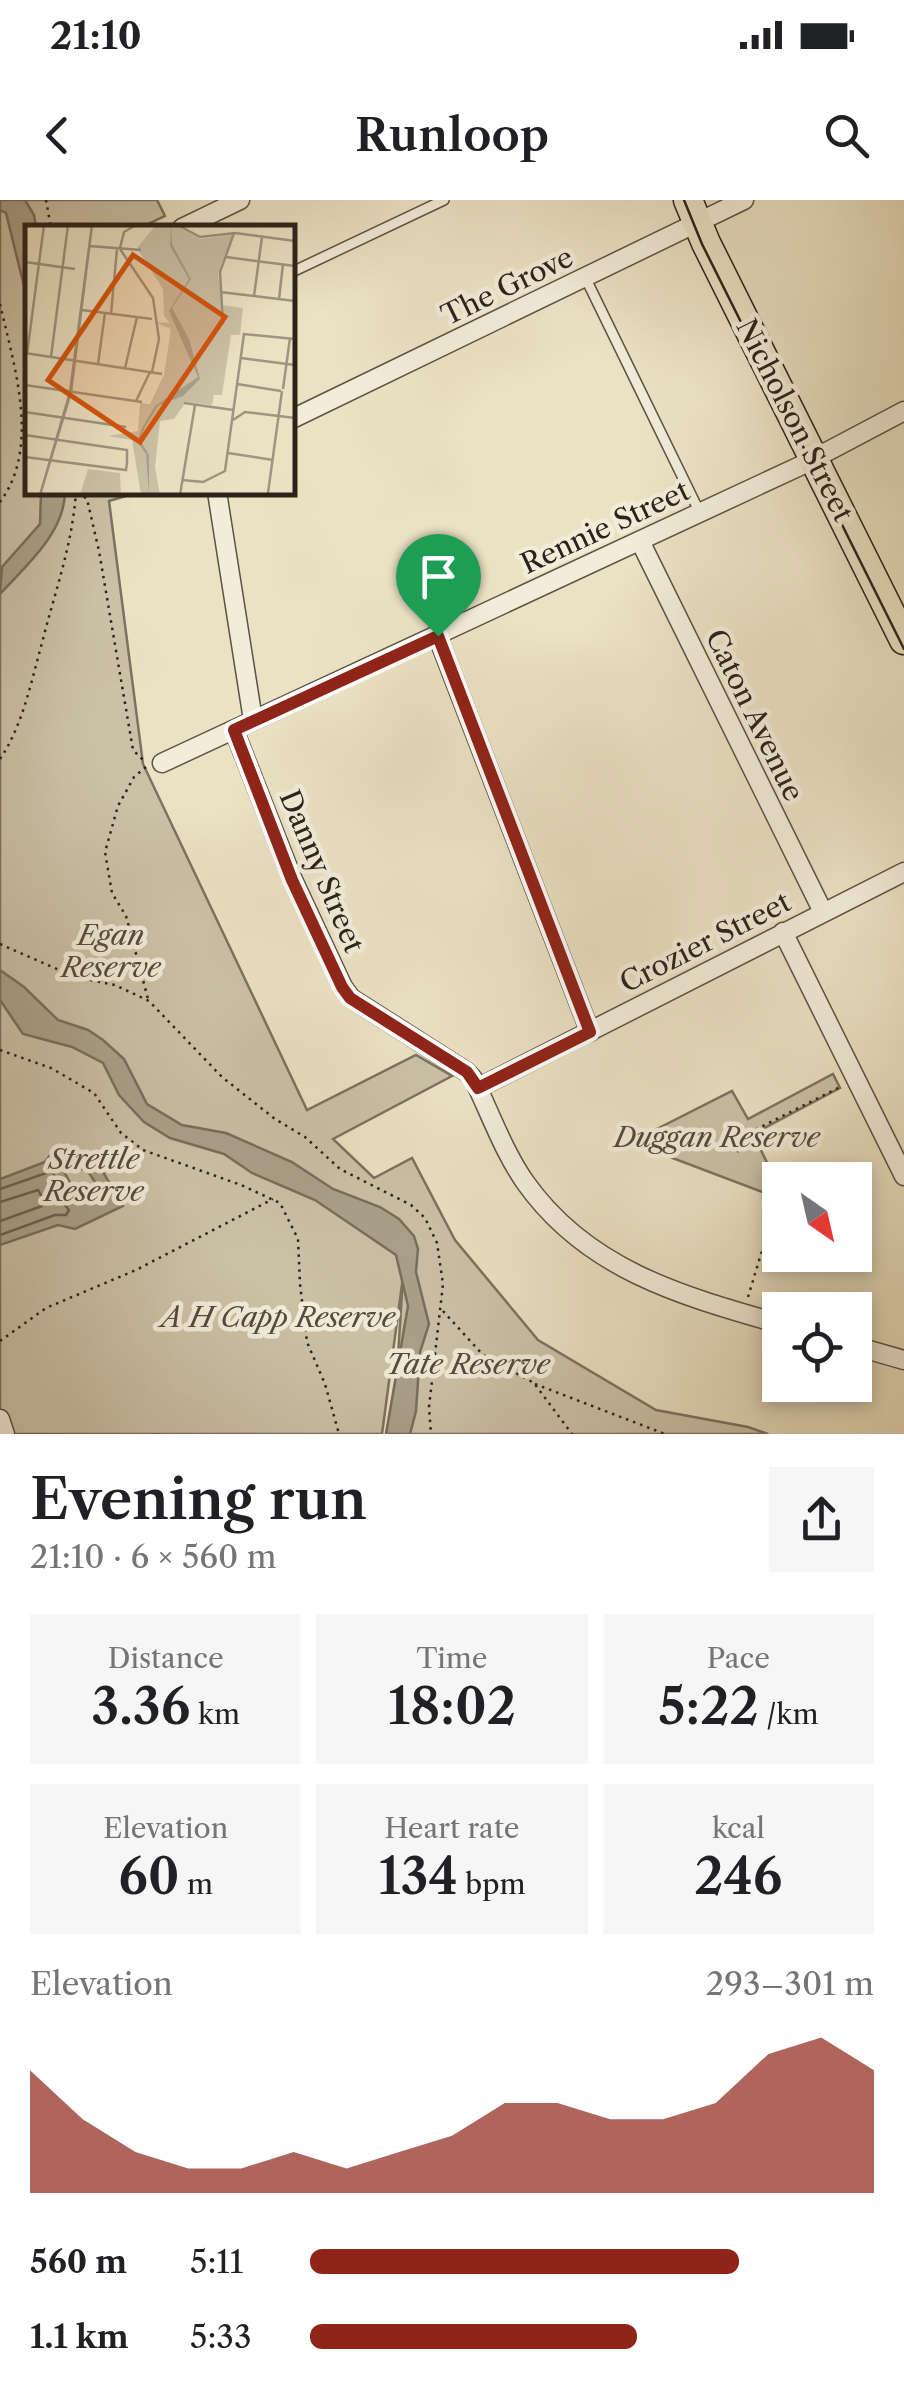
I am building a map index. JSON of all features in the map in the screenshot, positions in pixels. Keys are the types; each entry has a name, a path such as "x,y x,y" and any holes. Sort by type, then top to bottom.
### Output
{"main road":[{"name":"Nicholson Street","path":"692,211 904,640"}],"street":[{"path":"188,225 240,200"},
{"name":"The Grove","path":"295,418 586,278 692,211 744,200"},
{"name":"Rennie Street","path":"156,764 640,542 904,412"},
{"path":"217,495 253,720"},
{"name":"Caton Avenue","path":"640,542 823,912"},
{"path":"438,636 590,1032"},
{"name":"Danny Street","path":"234,730 292,880 342,987 350,998 467,1072 478,1088"},
{"name":"Crozier Street","path":"478,1088 904,872"},
{"path":"783,932 904,1176"},
{"path":"478,1088 521,1176 574,1234 616,1266 697,1299 762,1319"},
{"path":"872,1351 904,1360"},
{"path":"0,1420 5,1434"}],"lane":[{"path":"295,271 444,200"},
{"path":"586,278 700,513"}],"path":[{"path":"46,200 50,225"},
{"path":"0,304 16,382 22,439 18,469 0,502"},
{"path":"0,759 25,703 68,554 77,495"},
{"path":"81,495 87,499 95,533 133,750 156,764"},
{"path":"134,777 118,806 105,852 112,894 126,916 148,1001"},
{"path":"0,944 75,977 115,985 148,1001 222,1077 262,1109 305,1137 340,1168 411,1205 425,1218 437,1243 442,1310 430,1434"},
{"path":"0,1050 51,1068 94,1094 121,1133 143,1150 280,1203 298,1239 308,1342 325,1384 338,1434"},
{"path":"737,1152 749,1134 842,1086"},
{"path":"0,1341 46,1308 136,1270 273,1200"},
{"path":"744,1314 762,1253"},
{"path":"442,1310 483,1355 534,1383 665,1434"},
{"path":"534,1383 572,1434"}],"green space":[{"path":"0,200 157,200 165,216 146,225 25,225 25,495 129,495 109,501 143,764 307,1110 416,1055 452,1076 333,1139 374,1178 412,1158 455,1240 538,1340 656,1410 768,1434 393,1434 403,1277 382,1434 0,1434"},
{"name":"Duggan Reserve","path":"833,1074 840,1088 753,1134 767,1162 762,1162 762,1192 646,1148 641,1137 732,1091 748,1119"}],"water":[{"path":"0,200 25,200 34,215 36,225 25,225 25,290 6,213 0,210"},
{"path":"41,495 65,495 51,535 0,594 2,567 40,524"},
{"path":"0,970 58,1020 88,1030 124,1059 147,1104 182,1125 226,1133 292,1162 333,1189 380,1207 399,1219 414,1236 418,1249 416,1272 429,1324 420,1352 416,1411 410,1434 386,1434 408,1306 396,1255 315,1200 252,1173 224,1154 170,1138 144,1122 119,1095 103,1063 72,1047 23,1034 0,1000"},
{"path":"54,1150 96,1160 123,1206 75,1229 58,1225 0,1245 0,1179 45,1162","holes":["77,1166 89,1173 99,1188 75,1200 64,1188 70,1183 65,1173"]}],"tram line":[{"path":"684,200 702,244 904,649"}],"route":[{"path":"438,636 590,1032 478,1088 467,1072 350,998 342,987 292,880 234,730 438,636"}],"park label":[{"name":"Egan Reserve","path":"111,951"},
{"name":"Strettle Reserve","path":"94,1175"},
{"name":"A H Capp Reserve","path":"278,1317"},
{"name":"Tate Reserve","path":"468,1364"}]}
